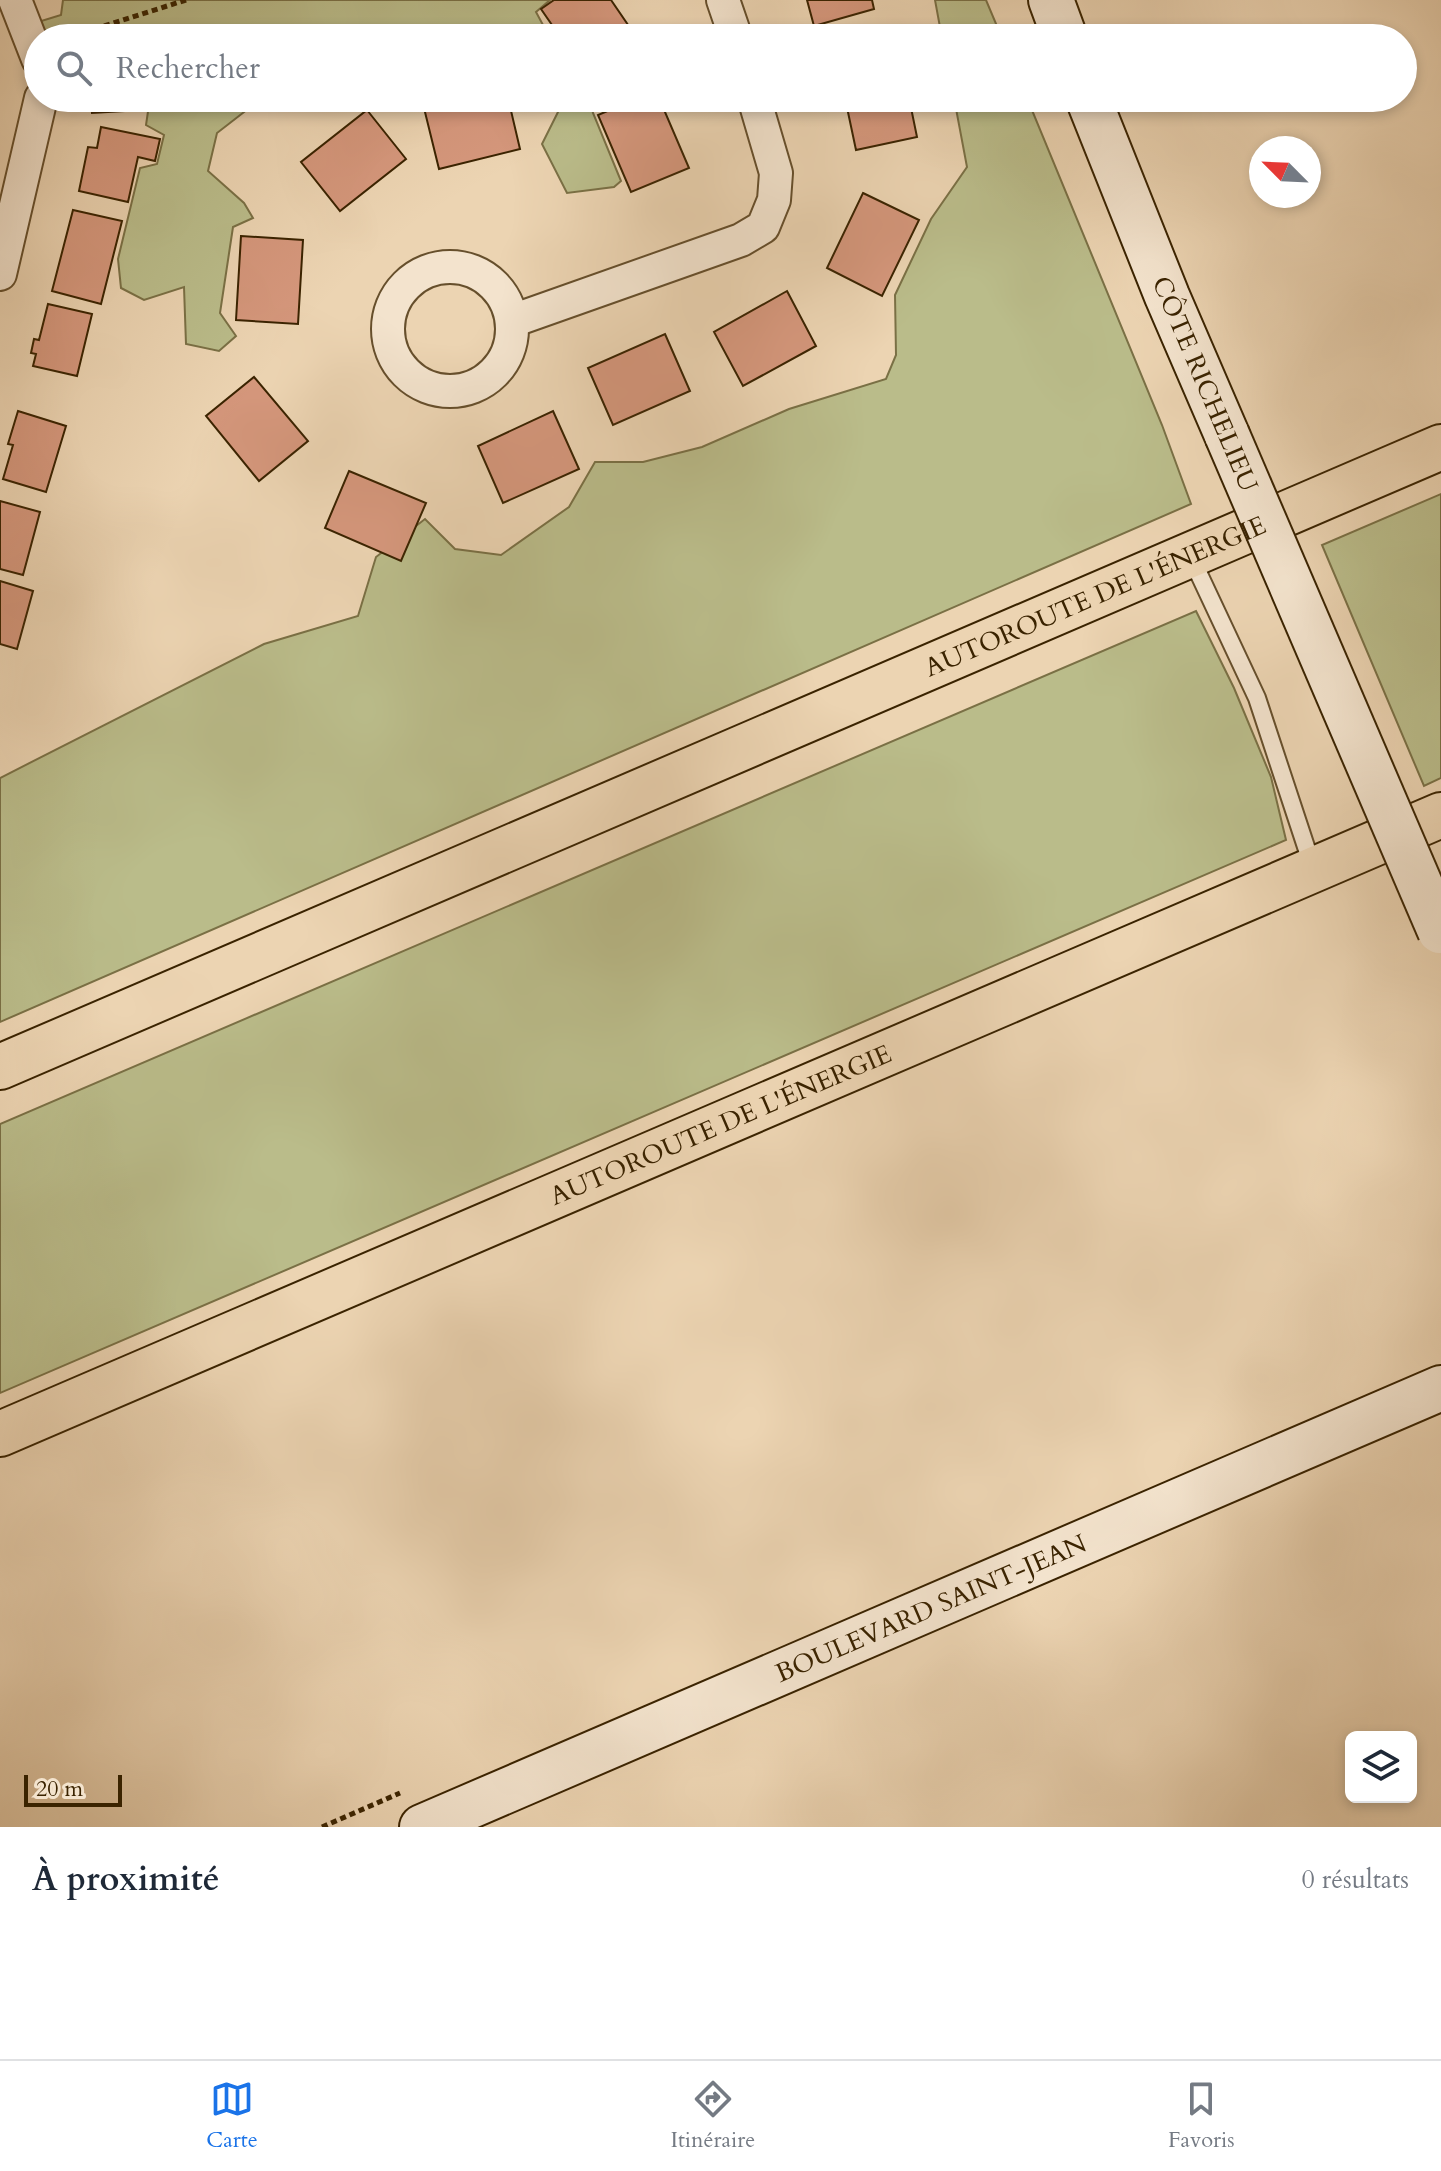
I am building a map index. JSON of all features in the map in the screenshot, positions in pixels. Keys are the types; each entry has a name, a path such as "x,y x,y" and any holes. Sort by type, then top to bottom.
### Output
{"highway":[{"name":"AUTOROUTE DE L'ÉNERGIE","path":"0,1067 1441,447"},
{"name":"AUTOROUTE DE L'ÉNERGIE","path":"0,1434 1441,815"}],"street":[{"path":"15,0 24,24"},
{"path":"723,0 731,24"},
{"path":"1051,0 1060,24"},
{"path":"0,274 38,112"},
{"path":"512,321 741,240 763,227 774,200 776,173 758,112"},
{"name":"CÔTE RICHELIEU","path":"1094,112 1167,296 1440,932"},
{"name":"BOULEVARD SAINT-JEAN","path":"422,1827 1441,1388"}],"lane":[{"path":"1189,554 1257,698 1313,870"}],"path":[{"path":"110,24 186,0"}],"green space":[{"path":"63,0 550,0 536,12 542,24 32,24 61,15"},
{"path":"935,0 986,0 996,24 939,24"},
{"path":"148,112 244,112 217,133 208,171 244,203 253,218 233,227 220,313 236,336 219,351 186,344 184,287 144,300 121,288 118,259 140,168 157,164 164,135 146,125"},
{"path":"558,112 593,112 621,181 614,187 567,193 542,144"},
{"path":"957,112 1033,112 1162,425 1191,504 0,1022 0,778 264,644 358,616 376,557 425,519 455,549 501,555 569,507 595,462 643,462 702,447 789,409 886,379 896,355 895,295 931,219 967,167"},
{"path":"1441,494 1441,778 1424,786 1322,545"},
{"path":"1196,611 1234,688 1271,777 1286,840 0,1393 0,1124"}],"building":[{"path":"554,0 611,0 627,24 551,24 541,9"},
{"path":"807,0 872,0 874,9 813,24"},
{"path":"364,112 369,112 406,159 340,211 301,162"},
{"path":"425,112 511,112 520,149 439,169"},
{"path":"605,112 665,112 689,168 631,192 598,115"},
{"path":"848,112 912,112 917,137 856,150"},
{"path":"101,127 160,139 155,161 138,157 128,202 79,191 88,147 97,148"},
{"path":"863,193 919,220 882,296 827,268"},
{"path":"73,210 122,221 101,304 52,291"},
{"path":"241,236 303,240 298,324 236,320"},
{"path":"787,291 816,346 743,386 714,332"},
{"path":"48,304 92,314 77,376 33,366 36,354 31,353 34,339 39,340"},
{"path":"665,334 690,391 613,425 588,368"},
{"path":"254,377 308,441 259,481 206,416"},
{"path":"18,411 66,426 46,492 3,479 13,445 8,444"},
{"path":"553,411 579,469 503,503 478,446"},
{"path":"349,471 426,503 401,561 325,528"},
{"path":"0,501 40,512 23,575 0,569"},
{"path":"0,581 33,591 17,649 0,644"}]}
